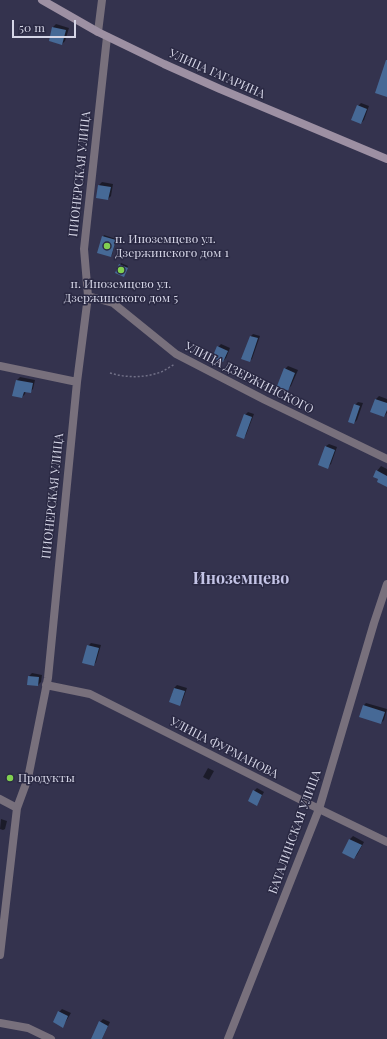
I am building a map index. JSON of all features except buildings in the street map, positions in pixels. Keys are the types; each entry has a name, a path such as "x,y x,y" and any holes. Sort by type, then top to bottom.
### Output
{"main road":[{"name":"УЛИЦА ГАГАРИНА","path":"42,0 107,37 220,89 387,159"}],"street":[{"path":"98,32 102,0"},
{"name":"ПИОНЕРСКАЯ УЛИЦА","path":"0,955 17,808 28,778 46,685 77,382 88,296 84,249 107,37"},
{"name":"УЛИЦА ДЗЕРЖИНСКОГО","path":"88,296 113,303 176,354 265,400 387,459"},
{"path":"0,366 77,382"},
{"name":"БАТАЛИНСКАЯ УЛИЦА","path":"228,1039 319,809 387,584"},
{"name":"УЛИЦА ФУРМАНОВА","path":"46,685 90,694 387,842"},
{"path":"0,799 17,808"},
{"path":"0,1023 28,1028 51,1039"}],"path":[{"path":"110,373 133,378 150,375 162,372 184,358"}],"place":[{"name":"п. Иноземцево ул. Дзержинского дом 1","path":"107,246"},
{"name":"п. Иноземцево ул. Дзержинского дом 5","path":"121,270"},
{"name":"Продукты","path":"10,778"}],"district":[{"name":"Иноземцево","path":"241,579"}]}
